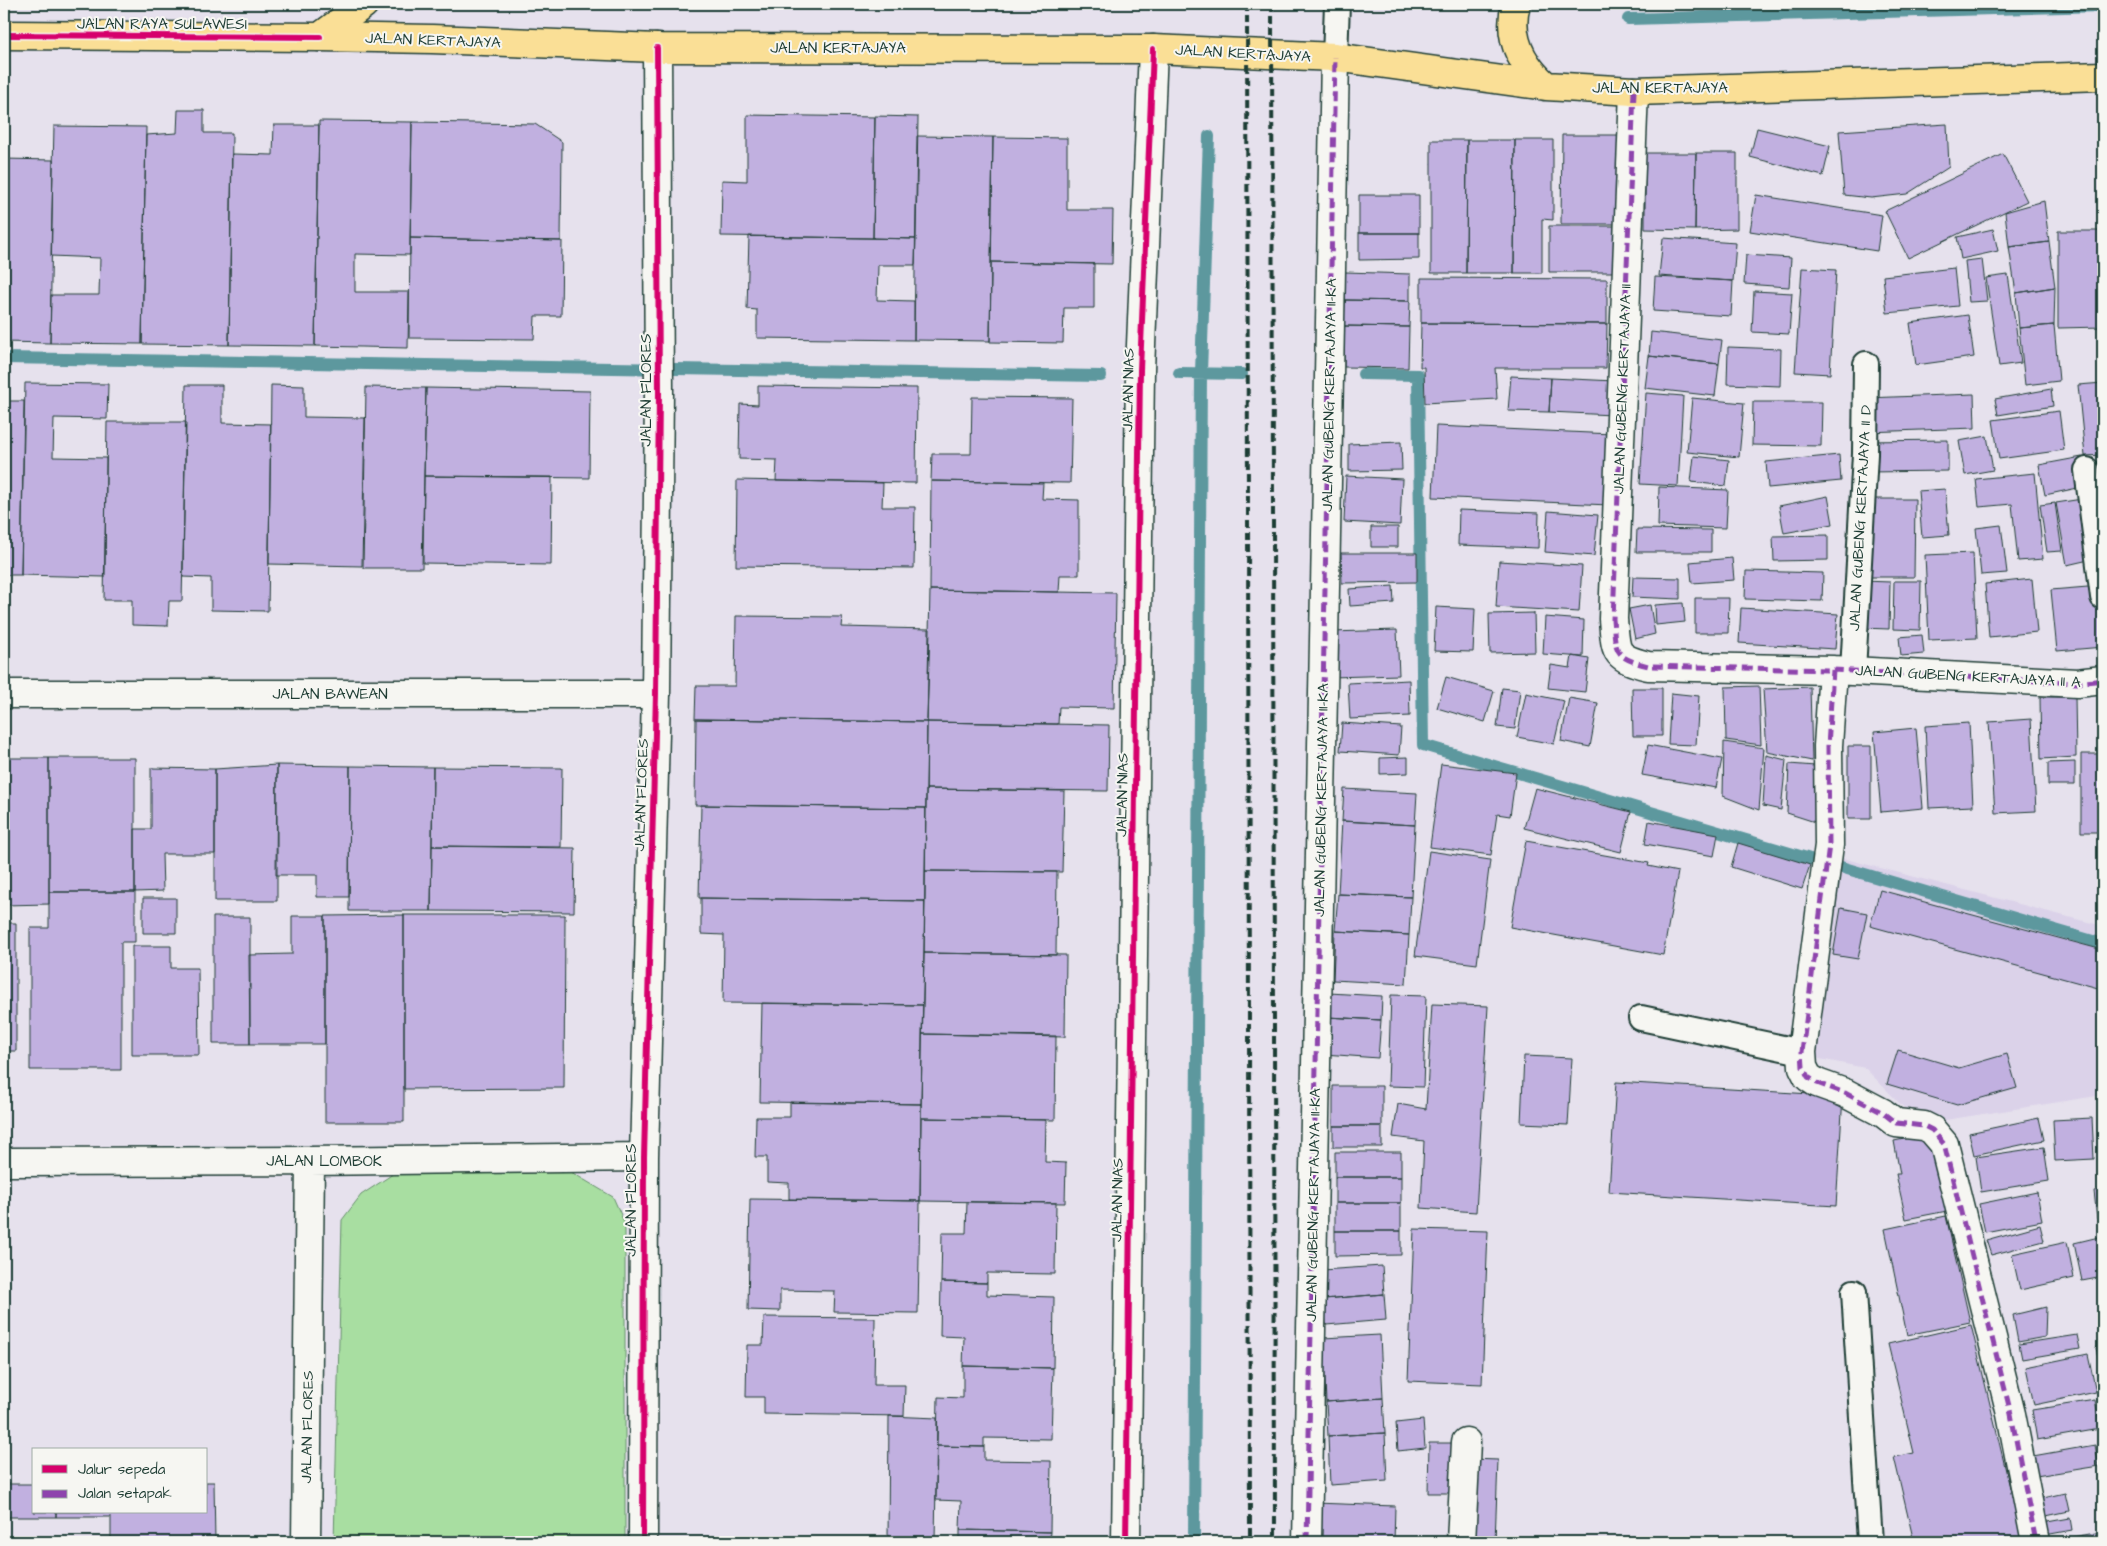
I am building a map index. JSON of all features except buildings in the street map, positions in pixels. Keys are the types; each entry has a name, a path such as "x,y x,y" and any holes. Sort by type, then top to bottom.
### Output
{"main road":[{"path":"320,37 364,4"},
{"path":"1516,4 1513,21 1521,58 1531,73 1546,86"},
{"name":"JALAN RAYA SULAWESI","path":"4,35 320,37"},
{"name":"JALAN KERTAJAYA","path":"320,37 432,39 657,48 1154,49 1335,57 1546,86 1634,91 2103,76"}],"street":[{"name":"JALAN FLORES","path":"643,1542 644,1157 656,694 659,392 657,48"},
{"name":"JALAN NIAS","path":"1126,1542 1140,370 1154,49"},
{"name":"JALAN GUBENG KERTAJAYA II-KA","path":"1307,1542 1335,57"},
{"name":"JALAN GUBENG KERTAJAYA II","path":"1634,91 1613,619 1616,648 1626,661 1648,666"},
{"name":"JALAN GUBENG KERTAJAYA II A","path":"1648,666 1843,671 2076,683 2103,680"},
{"name":"JALAN GUBENG KERTAJAYA II A","path":"1802,1052 1829,845 1828,746 1843,671"},
{"name":"JALAN BAWEAN","path":"4,694 656,694"},
{"path":"1802,1052 1803,1067 1808,1077 1817,1083 1845,1092 1896,1122 1924,1126 1932,1130 1944,1144 2011,1414 2036,1542"},
{"name":"JALAN LOMBOK","path":"4,1162 644,1157"},
{"name":"JALAN FLORES","path":"306,1542 310,1161"},
{"path":"1461,1542 1466,1442"}],"lane":[{"path":"1335,57 1337,4"},
{"name":"JALAN GUBENG KERTAJAYA II D","path":"1843,671 1865,454 1866,364"},
{"path":"2087,470 2103,597"},
{"path":"1641,1018 1802,1052"},
{"path":"1854,1292 1870,1542"}],"shaded area":[{"path":"1838,857 2103,926 2103,1095 1920,1124 1865,1068 1810,1057"}],"green space":[{"path":"396,1172 571,1172 613,1197 625,1224 625,1542 334,1542 342,1220 361,1195"}],"waterway":[{"path":"1628,19 2103,6"},
{"path":"1194,1542 1201,373 1209,136"},
{"path":"4,358 1101,376"},
{"path":"1179,373 1242,374"},
{"path":"1363,374 1418,375 1423,745 1817,861"},
{"path":"1834,865 2103,944"}],"railway":[{"path":"1247,4 1250,1542"},
{"path":"1272,4 1275,1542"}],"marked path":[{"path":"1307,1542 1335,57"},
{"path":"1634,91 1613,619 1618,652 1628,660 1648,666 1833,670 2077,683 2103,680"},
{"path":"1833,670 1828,746 1829,845 1802,1052 1803,1067 1808,1077 1817,1083 1845,1093 1883,1113 1896,1123 1924,1126 1932,1130 1944,1144 2011,1414 2036,1542"}],"cycle path":[{"path":"4,35 320,37"},
{"path":"643,1542 644,1157 656,694 659,392 657,48"},
{"path":"1126,1542 1140,370 1153,49"}]}
